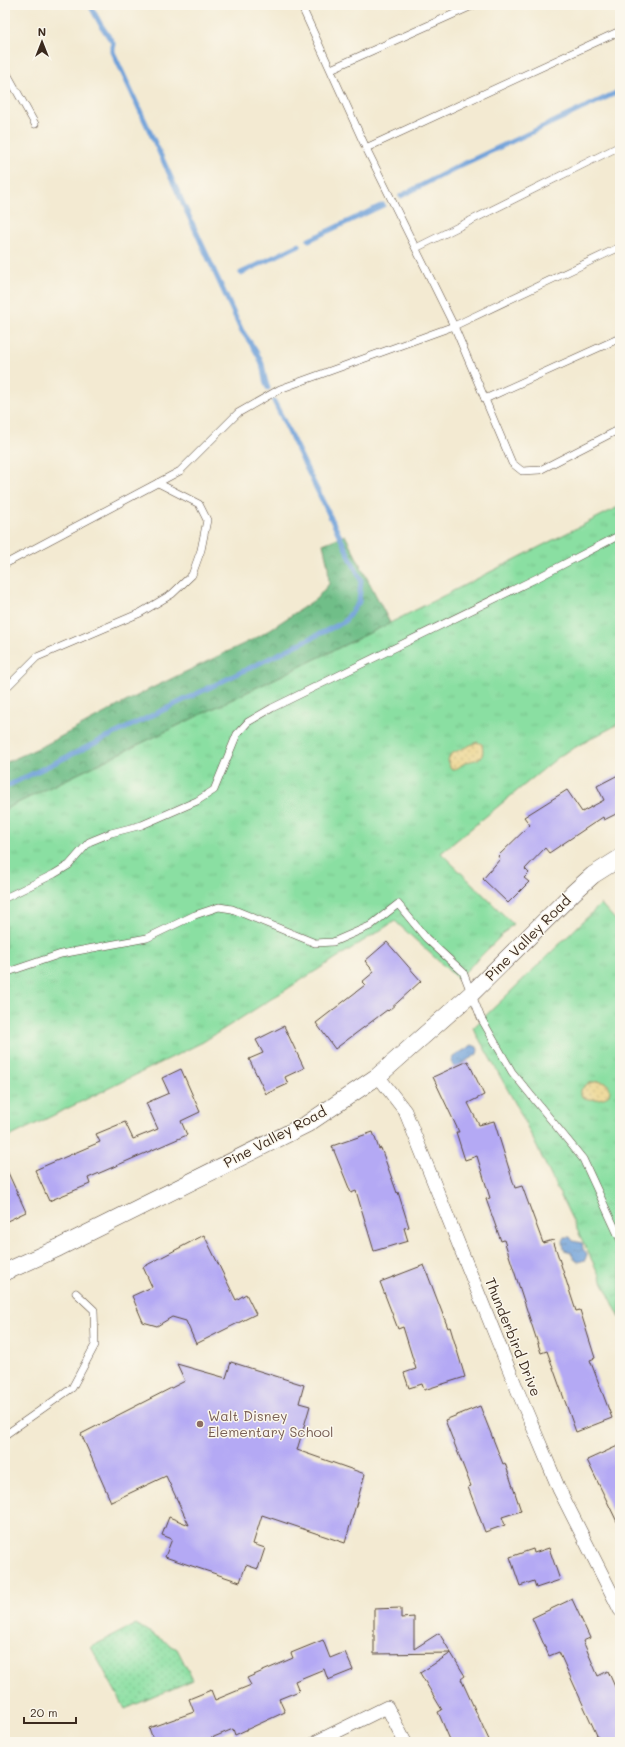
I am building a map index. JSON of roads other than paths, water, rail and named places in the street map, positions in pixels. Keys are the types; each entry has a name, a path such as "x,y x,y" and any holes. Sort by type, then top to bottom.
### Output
{"street":[{"name":"Pine Valley Road","path":"5,1272 58,1248 308,1124 378,1076 471,994 574,892 593,875 620,858"},
{"name":"Thunderbird Drive","path":"378,1076 405,1111 550,1467 620,1610"},
{"path":"316,1742 387,1707 405,1742"}],"lane":[{"path":"301,5 366,148 454,326 512,463 522,471 540,470 620,429"},
{"path":"331,69 474,5"},
{"path":"366,148 620,31"},
{"path":"5,70 35,124"},
{"path":"416,248 620,146"},
{"path":"5,564 180,471 238,414 280,389 454,326 620,247"},
{"path":"485,399 620,338"},
{"path":"5,689 37,657 140,613 172,594 192,575 202,550 206,520 199,504 158,483"},
{"path":"5,898 69,865 89,842 111,833 142,825 197,801 214,790 238,734 248,722 272,708 537,578 620,535"},
{"path":"5,973 61,954 147,938 196,915 219,907 232,909 315,943 333,942 370,926 398,904 426,938 463,972 481,1018 512,1072 583,1159 620,1239"},
{"path":"5,1435 72,1388 94,1345 94,1310 76,1293"}],"water":[{"path":"472,1045 477,1047 477,1054 456,1067 453,1066 451,1061 453,1057"},
{"path":"565,1237 570,1237 573,1241 582,1243 583,1249 587,1254 585,1260 578,1262 574,1259 571,1252 564,1250 563,1241"}],"waterway":[{"path":"90,5 113,43 113,52 242,331 254,347 262,364 268,388"},
{"path":"401,196 459,166 620,91"},
{"path":"309,240 383,205"},
{"path":"241,273 299,245"},
{"path":"5,787 344,622 359,602 361,580 274,401"}],"place":[{"name":"Walt Disney Elementary School","path":"200,1424"}]}
